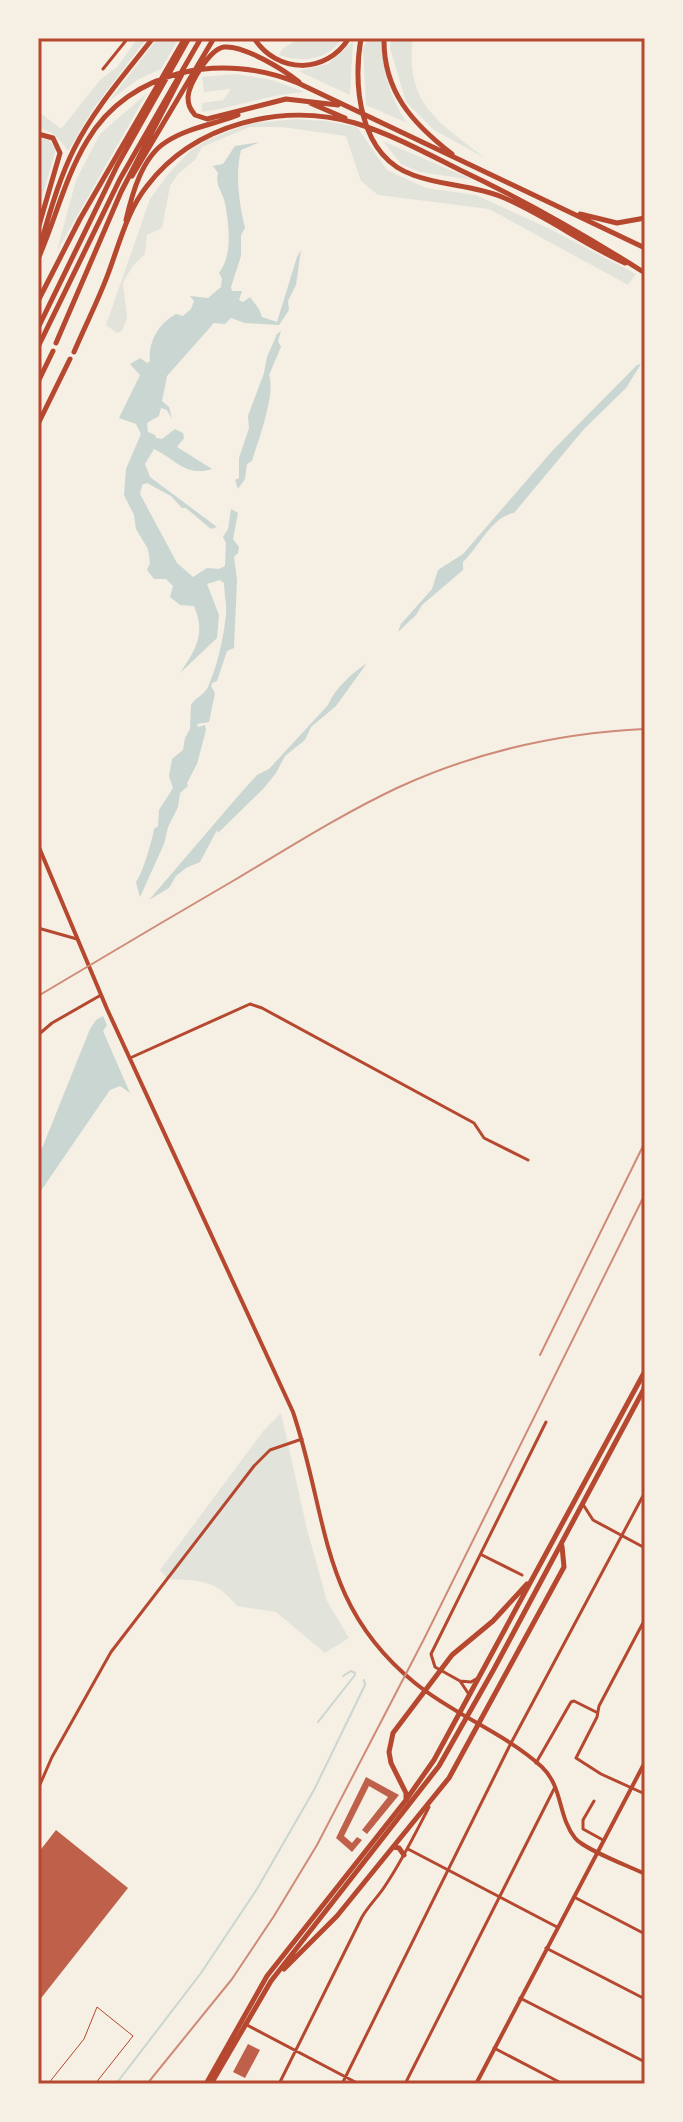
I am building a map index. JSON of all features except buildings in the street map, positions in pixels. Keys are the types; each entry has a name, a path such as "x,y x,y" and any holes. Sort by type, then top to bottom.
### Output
{"highway":[{"path":"38,257 59,184 77,144 107,97 153,38"},
{"path":"38,301 80,219 187,38"},
{"path":"38,328 118,164 187,38"},
{"path":"38,347 115,189 201,38"},
{"path":"105,230 131,179 214,38"},
{"path":"254,38 265,52 281,62 310,66"},
{"path":"278,68 310,66 332,57 349,38"},
{"path":"361,38 357,86 365,120 382,152 397,168 413,176 470,186 511,201 645,273"},
{"path":"384,38 388,74 402,106 421,129 459,160"},
{"path":"346,106 281,100 218,117 202,118 191,110 189,94 209,57 222,48 239,49 278,68 307,87 645,248"},
{"path":"56,343 129,175 188,59"},
{"path":"38,257 85,144 110,111 138,90 169,76 214,67 259,71 307,87"},
{"path":"306,100 392,137 514,196 645,273"},
{"path":"122,236 129,203 156,150 175,137 256,107"},
{"path":"74,352 138,198 152,179 179,155 214,133 245,122 279,116 315,116 355,123"},
{"path":"38,134 53,138 60,153 38,229"},
{"path":"567,211 617,223 645,218"},
{"path":"38,382 53,351"},
{"path":"38,424 70,359"},
{"path":"208,2084 267,1976 434,1760 645,1371"},
{"path":"208,2084 271,1981 439,1766 645,1387"},
{"path":"271,1981 337,1916 462,1757 477,1722 564,1567 562,1541"},
{"path":"406,1800 406,1793 391,1763 393,1733 446,1662 510,1605 536,1574"},
{"path":"392,1847 399,1848 404,1855"}],"main road":[{"path":"38,845 101,995 290,1405 302,1439 324,1536 350,1608 376,1645 415,1683 536,1763 556,1785 570,1829 579,1843 645,1874"},
{"path":"476,2084 645,1762"}],"street":[{"path":"103,69 128,38"},
{"path":"38,928 77,939"},
{"path":"38,1035 52,1023 101,995"},
{"path":"130,1058 250,1004 474,1123 484,1138 528,1160"},
{"path":"482,1674 471,1682 460,1681 435,1667 431,1654 546,1422"},
{"path":"38,1789 52,1757 111,1652 254,1466 270,1450 302,1439"},
{"path":"342,2084 510,1745 645,1492"},
{"path":"583,1503 593,1520 645,1548"},
{"path":"482,1555 522,1575"},
{"path":"645,1619 596,1712 597,1717 576,1758 601,1774 645,1794"},
{"path":"460,1681 469,1696"},
{"path":"536,1763 571,1702 596,1712"},
{"path":"405,2084 556,1785"},
{"path":"279,2084 366,1909 383,1890 408,1849 432,1799"},
{"path":"594,1801 583,1820 583,1829 602,1842"},
{"path":"408,1849 557,1927"},
{"path":"573,1897 645,1934"},
{"path":"546,1948 645,1999"},
{"path":"520,1998 645,2062"},
{"path":"245,2024 359,2084"},
{"path":"494,2048 563,2084"}],"lane":[{"path":"48,2084 86,2036 97,2007 133,2036 95,2084"}],"shaded area":[{"path":"138,38 147,38 93,109 68,151 55,136 38,127 38,111 61,129 100,80 117,67"},
{"path":"158,38 179,38 161,69 137,80 109,101"},
{"path":"300,38 342,38 322,56 297,59 279,55 282,49"},
{"path":"369,38 381,38 388,82 407,123 366,105 363,49"},
{"path":"391,38 413,38 414,79 428,109 453,134 485,158 434,130 406,102 390,48"},
{"path":"353,41 350,95 298,71 328,64"},
{"path":"236,74 272,80 305,92 202,112 202,103 223,100 231,89 204,92 202,77"},
{"path":"147,93 57,251 76,180 100,134"},
{"path":"295,119 357,127 387,170 426,188 476,195 636,274 628,285 489,209 378,195 361,181 346,136 282,127 250,127 202,147 195,160 178,174 170,186 162,228 147,235 145,254 132,267 123,283 127,318 122,331 117,333 106,325 150,199 168,174 190,151 207,140 248,124"},
{"path":"38,139 49,140 56,149 38,211"},
{"path":"383,141 473,180 420,172 401,164"},
{"path":"260,142 241,150 238,189 245,228 241,235 241,256 231,287 232,291 242,291 239,300 243,302 250,297 262,317 277,322 301,250 296,285 288,301 289,310 279,325 245,323 231,318 225,324 214,323 167,376 162,401 169,407 172,419 167,410 161,408 159,416 147,423 148,432 156,438 162,439 175,429 183,433 184,438 177,447 212,469 188,469 154,449 145,464 150,477 217,527 211,529 171,496 147,483 142,485 140,494 177,563 193,577 207,568 225,566 226,543 223,537 228,529 231,509 238,513 233,539 239,547 234,557 237,580 234,648 227,651 217,681 212,683 215,693 209,722 197,724 198,727 205,725 206,730 197,764 188,786 180,793 164,844 140,897 136,882 154,829 158,826 159,810 173,788 169,776 172,759 183,750 190,729 191,705 206,690 212,678 222,643 226,607 224,583 220,580 207,584 219,615 217,638 180,673 198,641 198,616 194,606 180,605 170,597 173,586 166,579 154,579 147,570 150,563 148,549 136,529 134,515 124,495 126,469 141,434 136,424 119,418 140,375 130,364 140,358 147,363 150,361 156,334 164,322 176,314 183,316 191,309 194,301 190,296 208,298 221,287 219,273 226,257 229,230 225,203 217,181 218,173 213,166 223,164 235,146"},
{"path":"281,331 278,341 281,347 269,375 270,394 265,418 252,461 247,464 245,479 238,489 235,480 239,478 239,458 249,428 248,416 267,357"},
{"path":"641,364 626,388 584,429 514,513 499,520 486,533 463,562 463,570 422,605 398,632 401,624 432,589 438,570 463,554 553,450"},
{"path":"367,663 336,706 311,727 305,740 285,756 264,788 218,833 217,830 200,862 186,868 176,876 169,888 149,900 257,775 269,769 328,705 344,681"},
{"path":"103,1016 107,1025 103,1031 130,1093 120,1086 110,1090 38,1195 38,1154 90,1029"},
{"path":"281,1413 327,1601 349,1638 325,1653 276,1612 237,1606 214,1586 198,1581 168,1579 160,1570 264,1430"}],"waterway":[{"path":"343,1676 351,1671 355,1673"},
{"path":"318,1722 355,1675"},
{"path":"116,2084 201,1973 257,1889 314,1790 365,1685 364,1680"}],"railway":[{"path":"38,996 316,831 397,788 457,764 518,746 581,735 645,729"},
{"path":"540,1355 645,1142"},
{"path":"147,2084 232,1979 317,1845 424,1639 645,1194"}]}
